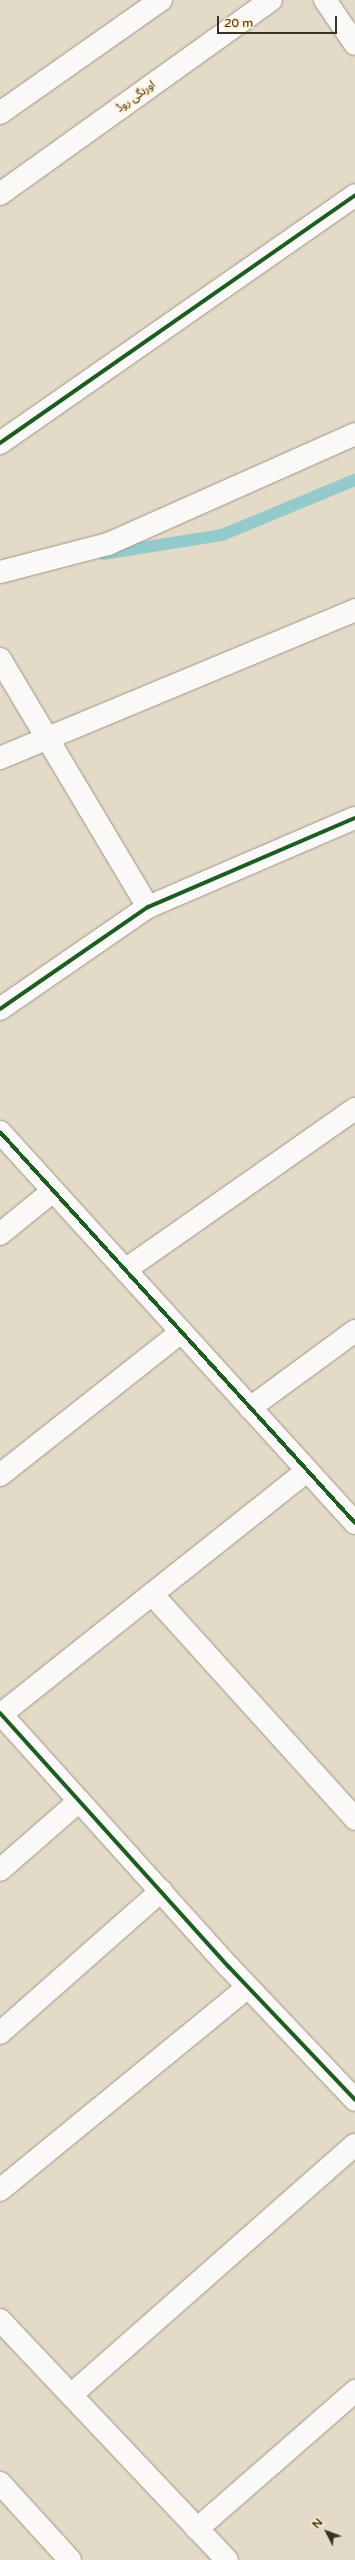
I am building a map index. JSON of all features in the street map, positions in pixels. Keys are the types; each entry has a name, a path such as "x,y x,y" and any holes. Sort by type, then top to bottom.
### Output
{"street":[{"path":"0,113 161,0"},
{"name":"اورنگی روڈ","path":"0,194 271,0"},
{"path":"325,0 355,44"},
{"path":"0,443 355,195"},
{"path":"0,572 108,544 355,434"},
{"path":"0,758 355,610"},
{"path":"0,659 148,907"},
{"path":"0,1009 148,907 355,818"},
{"path":"125,1270 355,1109"},
{"path":"0,1132 355,1523"},
{"path":"0,1234 53,1191"},
{"path":"250,1408 355,1331"},
{"path":"0,1476 181,1332"},
{"path":"307,1471 0,1714 248,1987 355,2100"},
{"path":"152,1594 355,1819"},
{"path":"0,1870 79,1801"},
{"path":"0,2033 161,1891"},
{"path":"0,2190 248,1987"},
{"path":"71,2395 355,2145"},
{"path":"0,2320 226,2560"},
{"path":"197,2528 355,2391"},
{"path":"0,2483 70,2560"}],"waterway":[{"path":"103,554 222,535 355,480"}],"cycle path":[{"path":"0,443 355,195"},
{"path":"0,1009 148,907 355,818"},
{"path":"0,1132 355,1523"},
{"path":"0,1713 229,1967 355,2100"}]}
